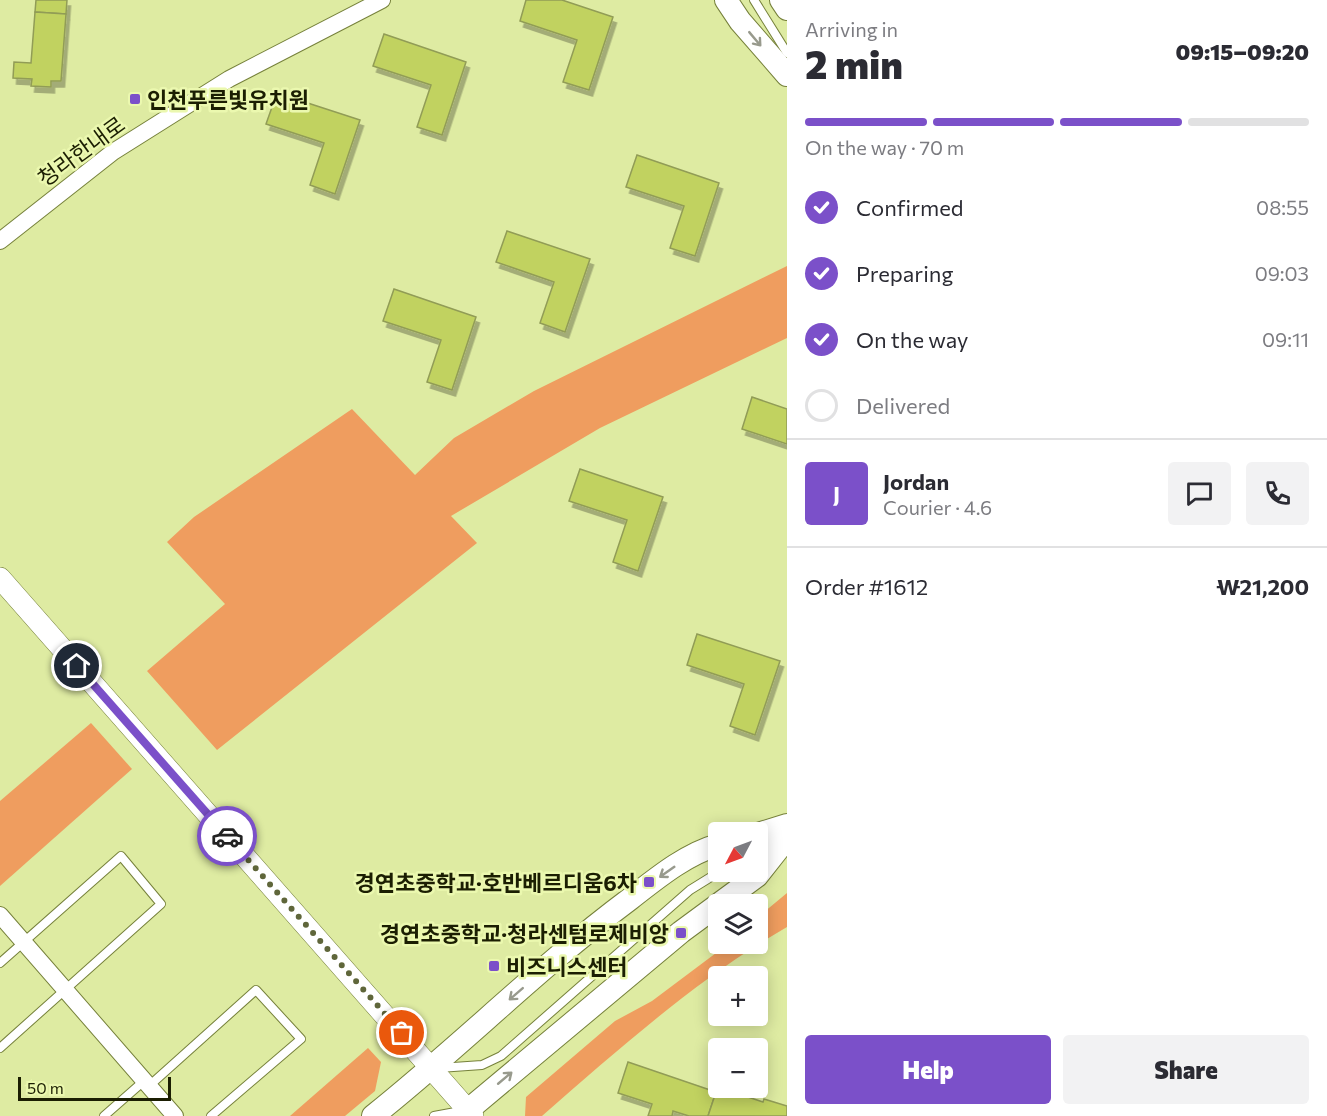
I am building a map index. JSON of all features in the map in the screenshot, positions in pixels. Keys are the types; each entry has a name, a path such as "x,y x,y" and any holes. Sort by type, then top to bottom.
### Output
{"main road":[{"path":"726,0 740,21 787,75"},
{"path":"781,0 787,9"},
{"path":"768,832 787,827"},
{"path":"467,1114 681,932 757,876 787,838"},
{"path":"373,1116 433,1068 589,929 674,867 708,848"}],"street":[{"name":"청라한내로","path":"0,241 112,152 229,79 382,0"},
{"path":"0,578 433,1068 467,1114"},
{"path":"0,915 175,1116"}],"lane":[{"path":"754,0 787,53"},
{"path":"768,841 787,827"},
{"path":"0,963 121,856 161,904 0,1047"},
{"path":"433,1068 482,1065 501,1056 663,913 690,890 708,879"},
{"path":"104,1116 147,1083 256,990 301,1039 211,1116"},
{"path":"434,1116 467,1114"}],"shaded area":[{"path":"787,266 787,338 600,428 451,516 477,543 217,750 147,671 225,604 167,542 194,517 352,409 415,475 454,438 534,391"},
{"path":"91,723 132,769 0,886 0,801"},
{"path":"787,893 787,927 768,939 768,909"},
{"path":"715,954 744,954 726,966 708,966 708,979 630,1040 542,1116 525,1116 526,1097 615,1021 652,1001"},
{"path":"368,1048 381,1062 375,1091 345,1116 290,1116"}],"building":[{"path":"36,0 67,0 66,14 35,12"},
{"path":"526,0 562,0 613,17 589,90 563,82 577,40 520,21"},
{"path":"35,12 66,14 61,81 51,81 51,87 31,86 32,79 13,78 14,62 31,63"},
{"path":"384,34 466,62 442,135 417,127 431,85 373,66"},
{"path":"277,93 360,120 335,194 310,185 324,143 266,124"},
{"path":"637,155 719,183 695,256 670,248 684,206 626,187"},
{"path":"507,231 590,259 565,332 540,323 554,282 496,262"},
{"path":"394,289 476,317 452,390 427,382 441,340 383,321"},
{"path":"752,397 787,409 787,444 742,429"},
{"path":"580,469 663,497 638,571 613,562 627,520 569,501"},
{"path":"697,634 780,661 755,735 730,726 744,684 687,665"},
{"path":"628,1062 708,1089 708,1098 714,1098 708,1116 689,1116 673,1111 672,1116 648,1116 652,1104 618,1093"},
{"path":"714,1098 751,1098 763,1102 764,1099 787,1106 787,1116 708,1116"}],"way so far":[{"path":"227,836 402,1033"}],"place":[{"name":"인천푸른빛유치원","path":"135,99"},
{"name":"경연초중학교·호반베르디움6차","path":"649,882"},
{"name":"경연초중학교·청라센텀로제비앙","path":"681,933"},
{"name":"비즈니스센터","path":"494,966"}],"route":[{"path":"77,666 227,836"}]}
